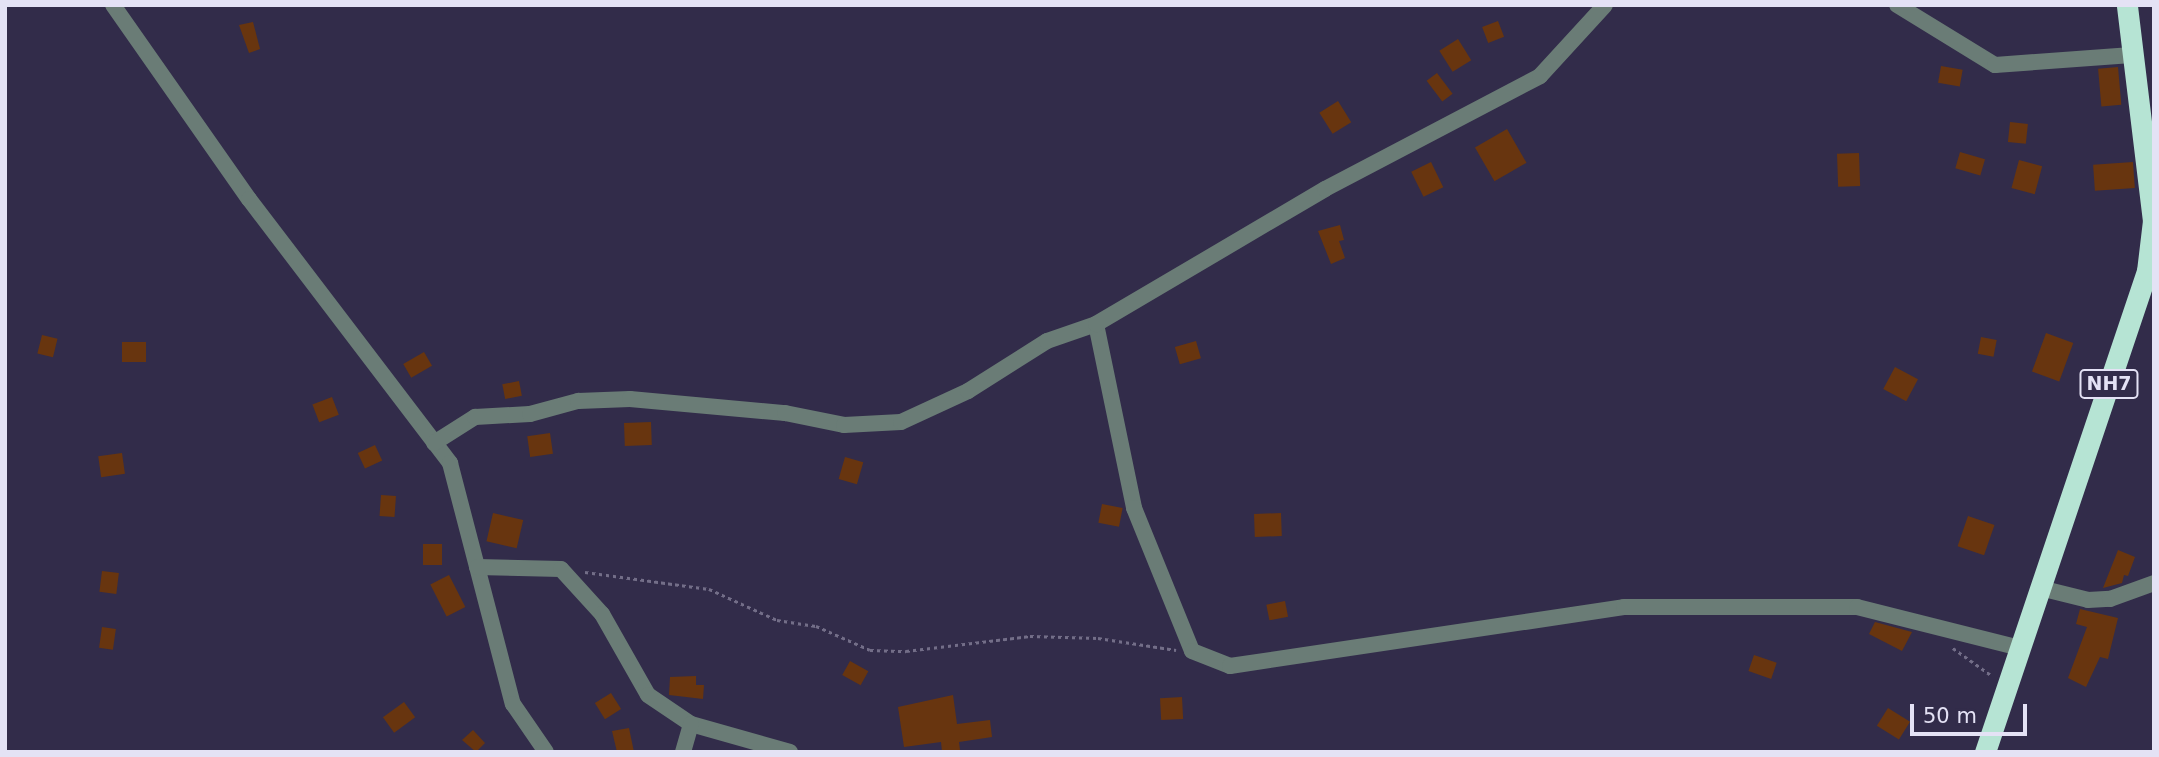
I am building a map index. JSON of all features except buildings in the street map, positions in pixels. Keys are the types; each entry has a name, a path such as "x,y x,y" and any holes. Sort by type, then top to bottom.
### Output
{"highway":[{"name":"NH7","path":"1985,752 2147,271 2153,209 2127,5"}],"street":[{"path":"113,5 249,199 450,463 513,704 546,752"},
{"path":"435,443 475,417 530,414 578,401 680,404 785,413 844,425 901,422 968,391 1047,341 1096,324 1325,189 1540,76 1605,5"},
{"path":"1897,5 1995,65 2132,55"},
{"path":"1096,324 1134,508 1192,651 1230,666 1624,607 1857,607 2020,648"},
{"path":"477,567 561,569 602,614 648,695 691,724 790,752"},
{"path":"2040,588 2088,600 2110,599 2154,583"},
{"path":"683,752 691,724"}],"path":[{"path":"561,569 709,589 777,620 816,626 870,650 906,651 1030,636 1098,638 1188,652"},
{"path":"1942,641 2007,686"}]}
